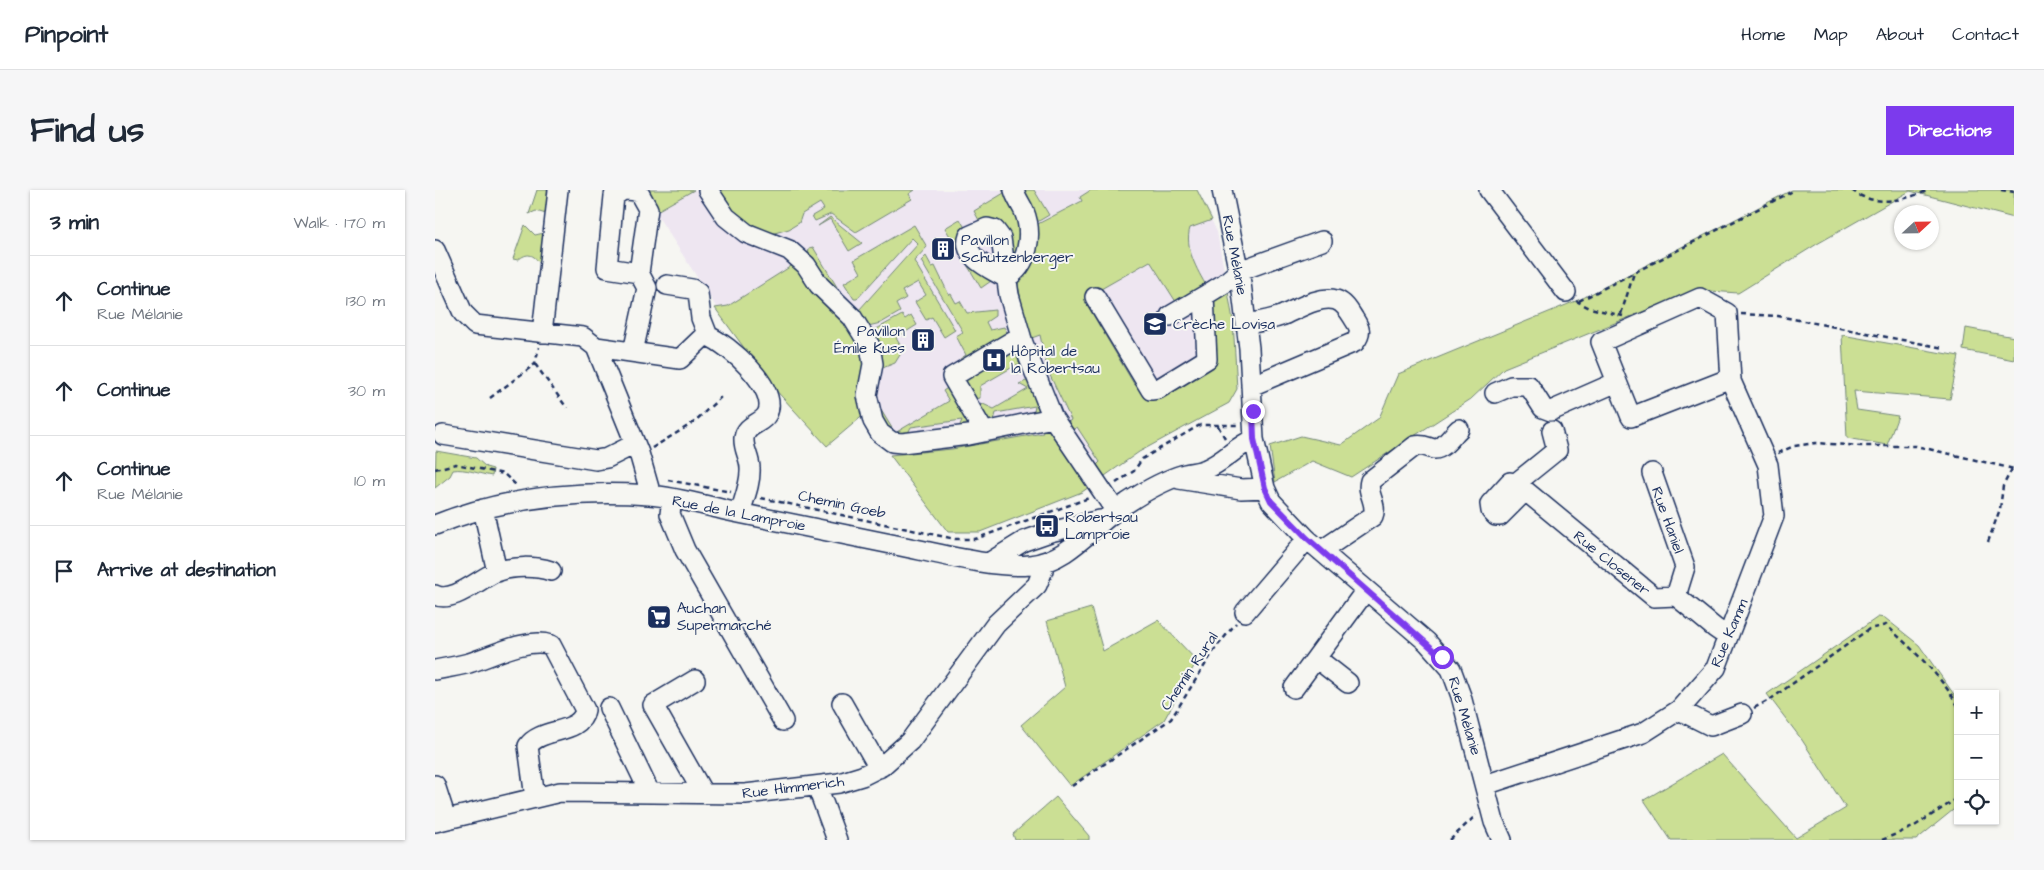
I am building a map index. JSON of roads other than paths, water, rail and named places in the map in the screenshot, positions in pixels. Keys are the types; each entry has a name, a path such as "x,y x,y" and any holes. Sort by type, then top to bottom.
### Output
{"street":[{"path":"542,333 558,190"},
{"path":"633,352 647,288 639,273 649,210 638,191 625,190 614,196 607,268 639,273"},
{"path":"708,190 726,217 746,233 789,250 806,265 819,285 852,317 870,346 873,364 867,395 868,406 880,434 892,442 902,443 984,432 1053,418"},
{"path":"1013,190 1024,212 1029,231 1023,262 1016,273 1007,278 1009,294 1021,336 1053,418 1104,491 1109,515"},
{"name":"Rue Mélanie","path":"1222,190 1239,271 1247,324 1253,431 1265,488 1271,501 1307,538 1427,642 1451,669 1457,682 1489,805 1502,840"},
{"path":"1489,190 1572,297"},
{"path":"1169,316 1225,283 1239,271 1322,241"},
{"path":"435,250 468,320 484,327 583,337 596,346 681,359 703,337 708,336"},
{"path":"667,285 692,289 698,293 701,318 708,336 734,352 747,365 757,378 767,401 769,409 766,416 753,424 744,436 744,446 750,467 740,513"},
{"path":"1095,297 1151,390 1158,389 1207,358 1204,296"},
{"name":"Rue Kamm","path":"1485,784 1643,733 1679,710 1716,668 1774,516 1773,493 1765,458 1731,378 1727,313 1700,298 1601,342 1617,382"},
{"path":"1247,324 1281,316 1323,300 1334,299 1347,308 1360,328 1360,336 1355,342 1251,386"},
{"path":"984,432 952,377 1021,336"},
{"path":"596,346 637,449 649,487"},
{"path":"1495,393 1511,386 1529,386 1543,408 1551,411 1617,382 1631,417 1731,378"},
{"path":"1321,551 1373,516 1375,510 1368,487 1370,481 1415,446 1422,444 1434,449 1440,448 1459,429"},
{"path":"1043,562 1066,552 1109,515 1173,478 1207,469 1230,455 1244,443 1253,431"},
{"name":"Rue Closener","path":"1551,432 1557,450 1521,487 1654,597 1676,596"},
{"path":"443,436 596,460 637,449"},
{"name":"Rue Haniel","path":"1652,473 1685,567 1676,596"},
{"path":"1173,478 1241,489 1265,488"},
{"name":"Rue de la Lamproie","path":"435,525 483,509 510,503 649,487 672,499 990,562 1015,566 1043,562"},
{"path":"672,499 670,514 685,550 783,721"},
{"path":"483,509 497,572"},
{"path":"990,562 1024,541 1109,515"},
{"path":"1245,612 1307,538"},
{"name":"Rue Himmerich","path":"441,821 560,792 745,794 847,781 879,768 910,742 996,624 1033,589 1043,570 1043,562"},
{"path":"435,595 448,596 474,586 497,572 538,567 551,571"},
{"path":"1294,688 1366,590"},
{"path":"1676,596 1729,637"},
{"path":"435,670 470,663 496,652 542,642 551,645 585,710 584,717 577,723 542,734 533,739 528,746 535,798"},
{"path":"1316,658 1349,683"},
{"path":"695,680 653,705 703,793"},
{"path":"842,702 879,768"},
{"path":"609,708 650,793"},
{"path":"1679,710 1711,726 1742,714"},
{"path":"435,785 441,821"},
{"path":"817,786 837,840"}],"place":[{"name":"Pavillon Schutzenberger","path":"943,249"},
{"name":"Crèche Lovisa","path":"1155,324"},
{"name":"Pavillon Émile Kuss","path":"923,340"},
{"name":"Hôpital de la Robertsau","path":"994,360"},
{"name":"Robertsau Lamproie","path":"1047,526"},
{"name":"Auchan Supermarché","path":"659,617"}]}
